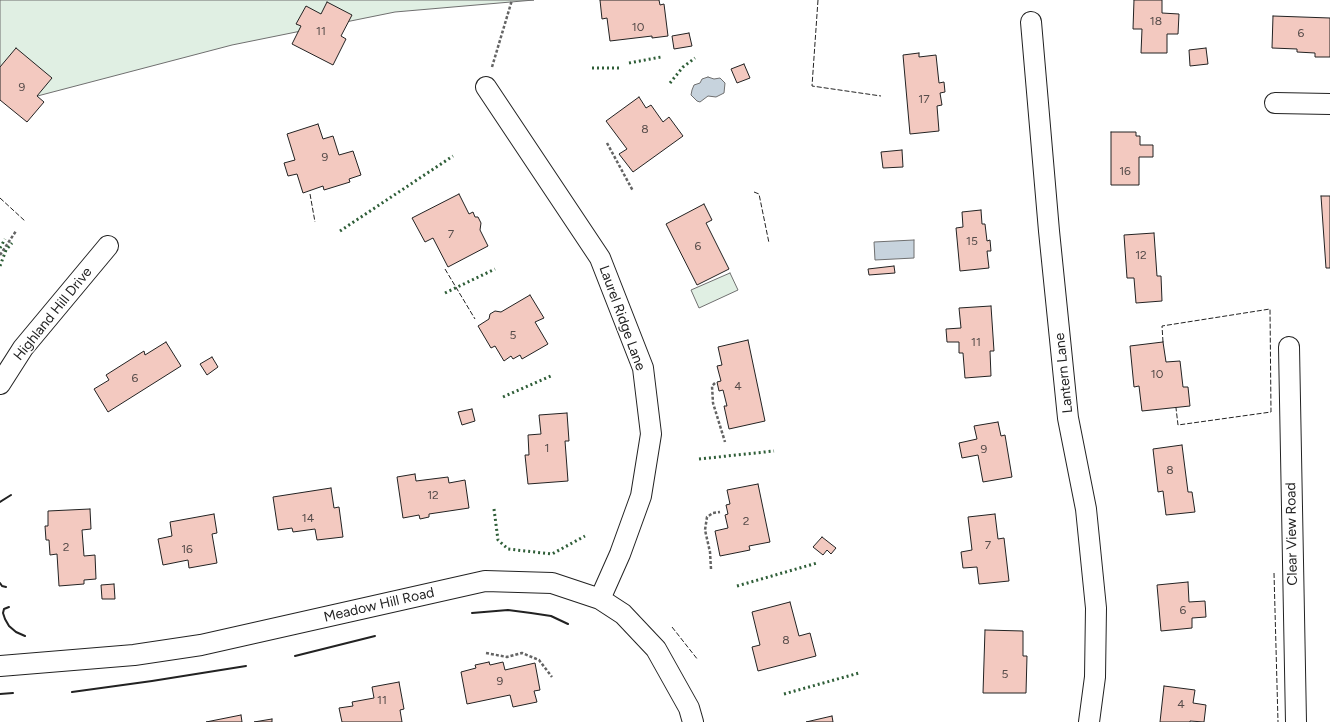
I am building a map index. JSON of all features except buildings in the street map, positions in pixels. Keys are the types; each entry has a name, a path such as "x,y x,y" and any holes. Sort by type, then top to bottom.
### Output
{"street":[{"name":"Lantern Lane","path":"1031,22 1049,231 1068,412 1086,509 1096,608 1095,677 1089,722"},
{"name":"Laurel Ridge Lane","path":"486,87 600,258 643,368 651,434 641,496 620,554 600,599"},
{"path":"1275,103 1330,104"},
{"name":"Highland Hill Drive","path":"0,384 23,348 108,246"},
{"name":"Clear View Road","path":"1289,347 1296,722"},
{"name":"Meadow Hill Road","path":"0,666 134,655 201,645 485,581 552,583 600,599 623,614 656,649 689,708 693,722"}],"path":[{"path":"486,87 512,0"},
{"path":"607,143 633,191"},
{"path":"0,255 16,231"},
{"path":"715,383 712,386 713,403 725,442"},
{"path":"711,569 710,552 705,530 708,517 713,513 720,512"},
{"path":"486,653 507,657 522,653 539,660 552,677"}],"green space":[{"path":"0,0 534,0 395,12 232,45 26,99 0,100"},
{"path":"730,273 738,290 699,308 691,290"}],"shaded area":[{"path":"708,77 714,79 720,78 725,83 724,93 716,97 708,96 700,102 697,101 691,95 694,85 700,83 702,79"},
{"path":"914,240 914,258 875,260 874,242"}],"hedge":[{"path":"629,63 661,57"},
{"path":"670,83 683,67 695,58"},
{"path":"592,68 619,68"},
{"path":"340,231 453,156"},
{"path":"0,248 5,239"},
{"path":"0,266 6,250 12,243"},
{"path":"445,293 495,269"},
{"path":"503,397 553,375"},
{"path":"699,459 774,451"},
{"path":"494,509 498,540 508,549 552,554 585,536"},
{"path":"737,586 817,563"},
{"path":"784,694 859,673"}],"fence":[{"path":"818,0 812,86 881,96"},
{"path":"754,192 759,194 769,243"},
{"path":"310,194 315,222"},
{"path":"0,198 25,221"},
{"path":"445,269 475,319"},
{"path":"1163,342 1162,326 1270,309 1271,412 1178,425 1176,408"},
{"path":"1274,573 1278,722"},
{"path":"672,627 698,660"}],"wall":[{"path":"0,502 11,495"},
{"path":"0,583 2,586 6,587"},
{"path":"9,607 4,609 3,613 5,619 9,626 16,632 25,636"},
{"path":"472,613 508,610 551,616 568,624"},
{"path":"295,656 375,636"},
{"path":"72,692 246,666"},
{"path":"0,694 13,693"}]}
